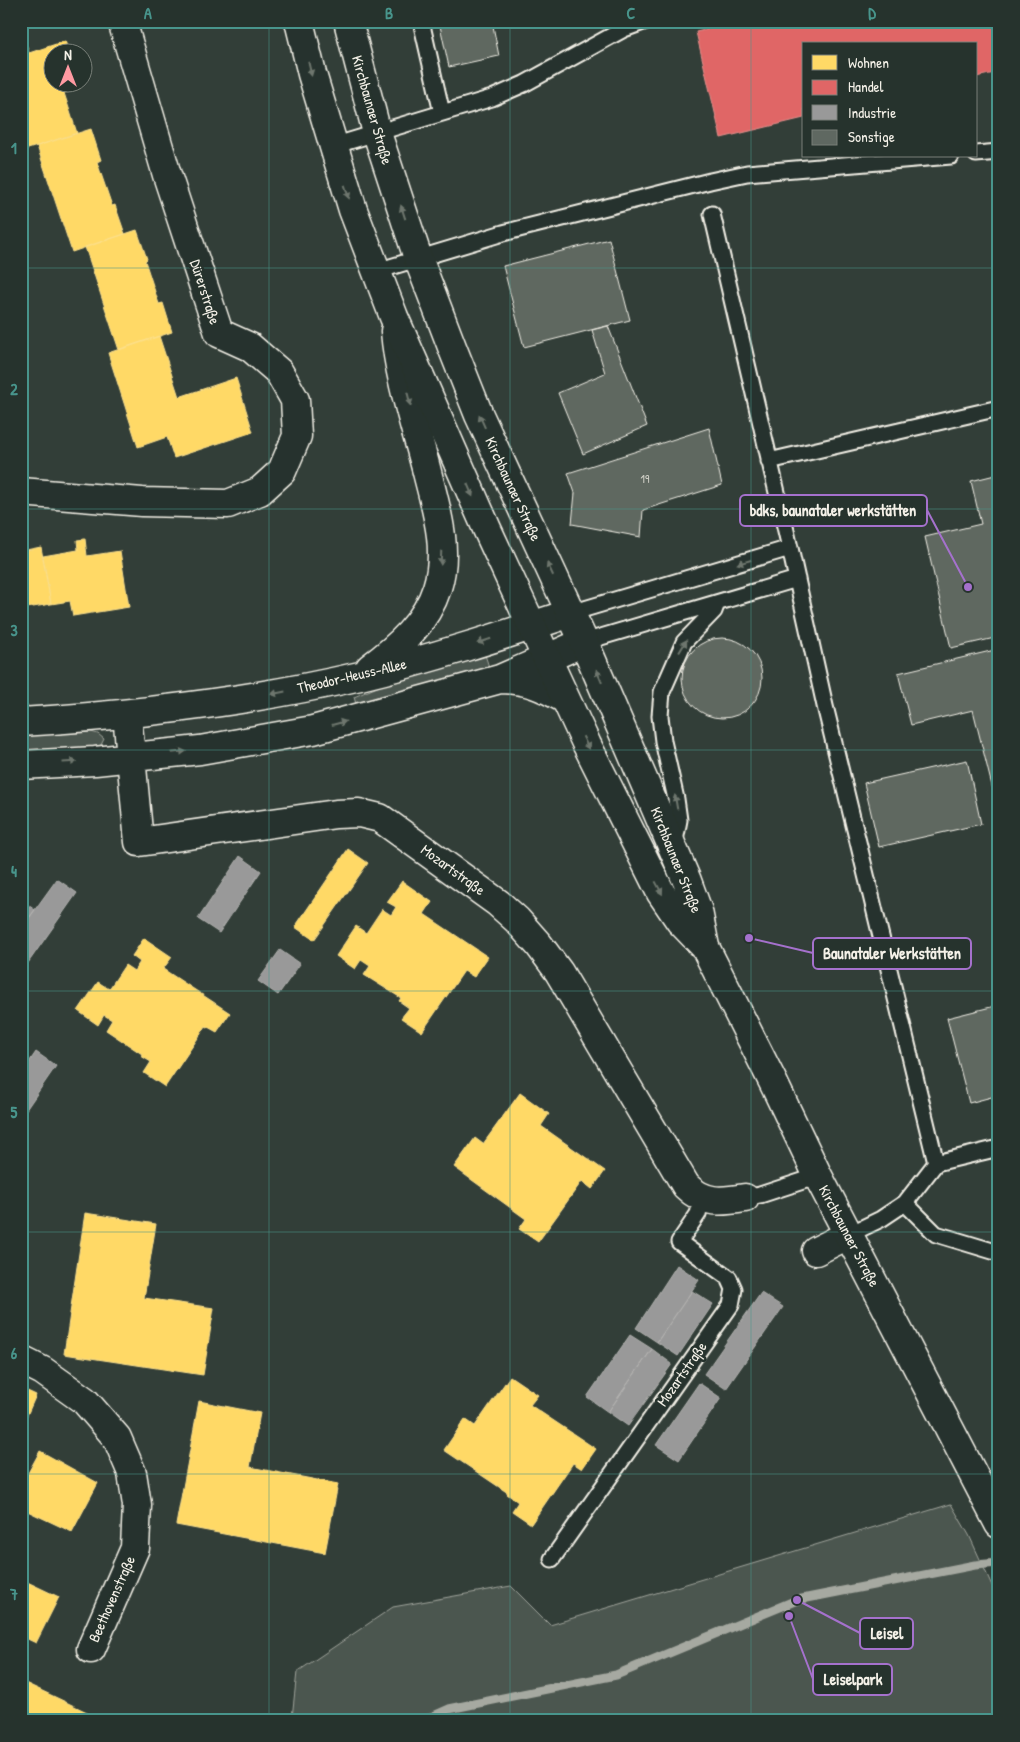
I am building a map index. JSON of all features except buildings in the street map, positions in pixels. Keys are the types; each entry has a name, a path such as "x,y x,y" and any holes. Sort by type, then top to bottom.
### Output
{"street":[{"name":"Dürerstraße","path":"21,492 142,502 228,504 260,491 282,471 297,436 295,400 279,372 250,347 219,333 167,175 122,21"},
{"name":"Kirchbaunaer Straße","path":"299,21 332,146 353,210 394,317 586,745 662,893 680,921 705,947"},
{"name":"Kirchbaunaer Straße","path":"348,21 377,133 418,258 479,415 584,642 687,880 698,911 705,947 848,1235 996,1519"},
{"name":"Kirchbaunaer Straße","path":"360,676 396,649 415,628 429,606 441,566 442,537 398,356 394,317"},
{"name":"Theodor-Heuss-Allee","path":"21,722 127,714 226,702 360,676 433,656 571,613"},
{"path":"21,765 131,758 200,750 313,730 500,679 584,642"},
{"path":"500,679 518,680 542,686 565,699"},
{"path":"127,714 131,758"},
{"name":"Mozartstraße","path":"131,758 139,842 326,815 358,813 380,818 498,903 517,920 559,972 686,1186 694,1194 702,1198"},
{"path":"702,1198 716,1201 745,1198"},
{"path":"816,1250 848,1235"},
{"name":"Beethovenstraße","path":"21,1360 43,1371 85,1401 117,1438 132,1473 137,1505 135,1548 91,1649"}],"lane":[{"path":"421,21 442,113"},
{"path":"332,146 492,98 524,84 624,29 641,22"},
{"path":"978,154 999,152"},
{"path":"376,271 503,233 747,173 927,158"},
{"path":"712,214 825,706 936,1163"},
{"path":"769,461 999,408"},
{"path":"571,613 790,548"},
{"path":"584,642 797,579"},
{"path":"673,850 679,820 663,741 660,716 662,692 684,642 714,610 717,603"},
{"path":"848,1235 882,1219 905,1203 936,1163 999,1148"},
{"path":"745,1198 818,1176"},
{"name":"Mozartstraße","path":"552,1558 731,1305 734,1289 729,1278 678,1242 698,1214 702,1198"},
{"path":"905,1203 936,1234 999,1253"}],"shaded area":[{"path":"483,649 490,670 356,704 354,697 424,667"},
{"path":"91,732 98,734 104,739 101,745 21,752 21,735"},
{"path":"951,1504 969,1535 999,1601 999,1721 286,1721 292,1718 297,1672 393,1607 511,1586 550,1625"}],"waterway":[{"path":"422,1721 449,1709 616,1675 797,1600 975,1565 999,1563"}],"place":[{"name":"bdks, baunataler werkstätten","path":"968,587"},
{"name":"Baunataler Werkstätten","path":"749,938"},
{"name":"Leisel","path":"797,1600"},
{"name":"Leiselpark","path":"789,1616"}]}
